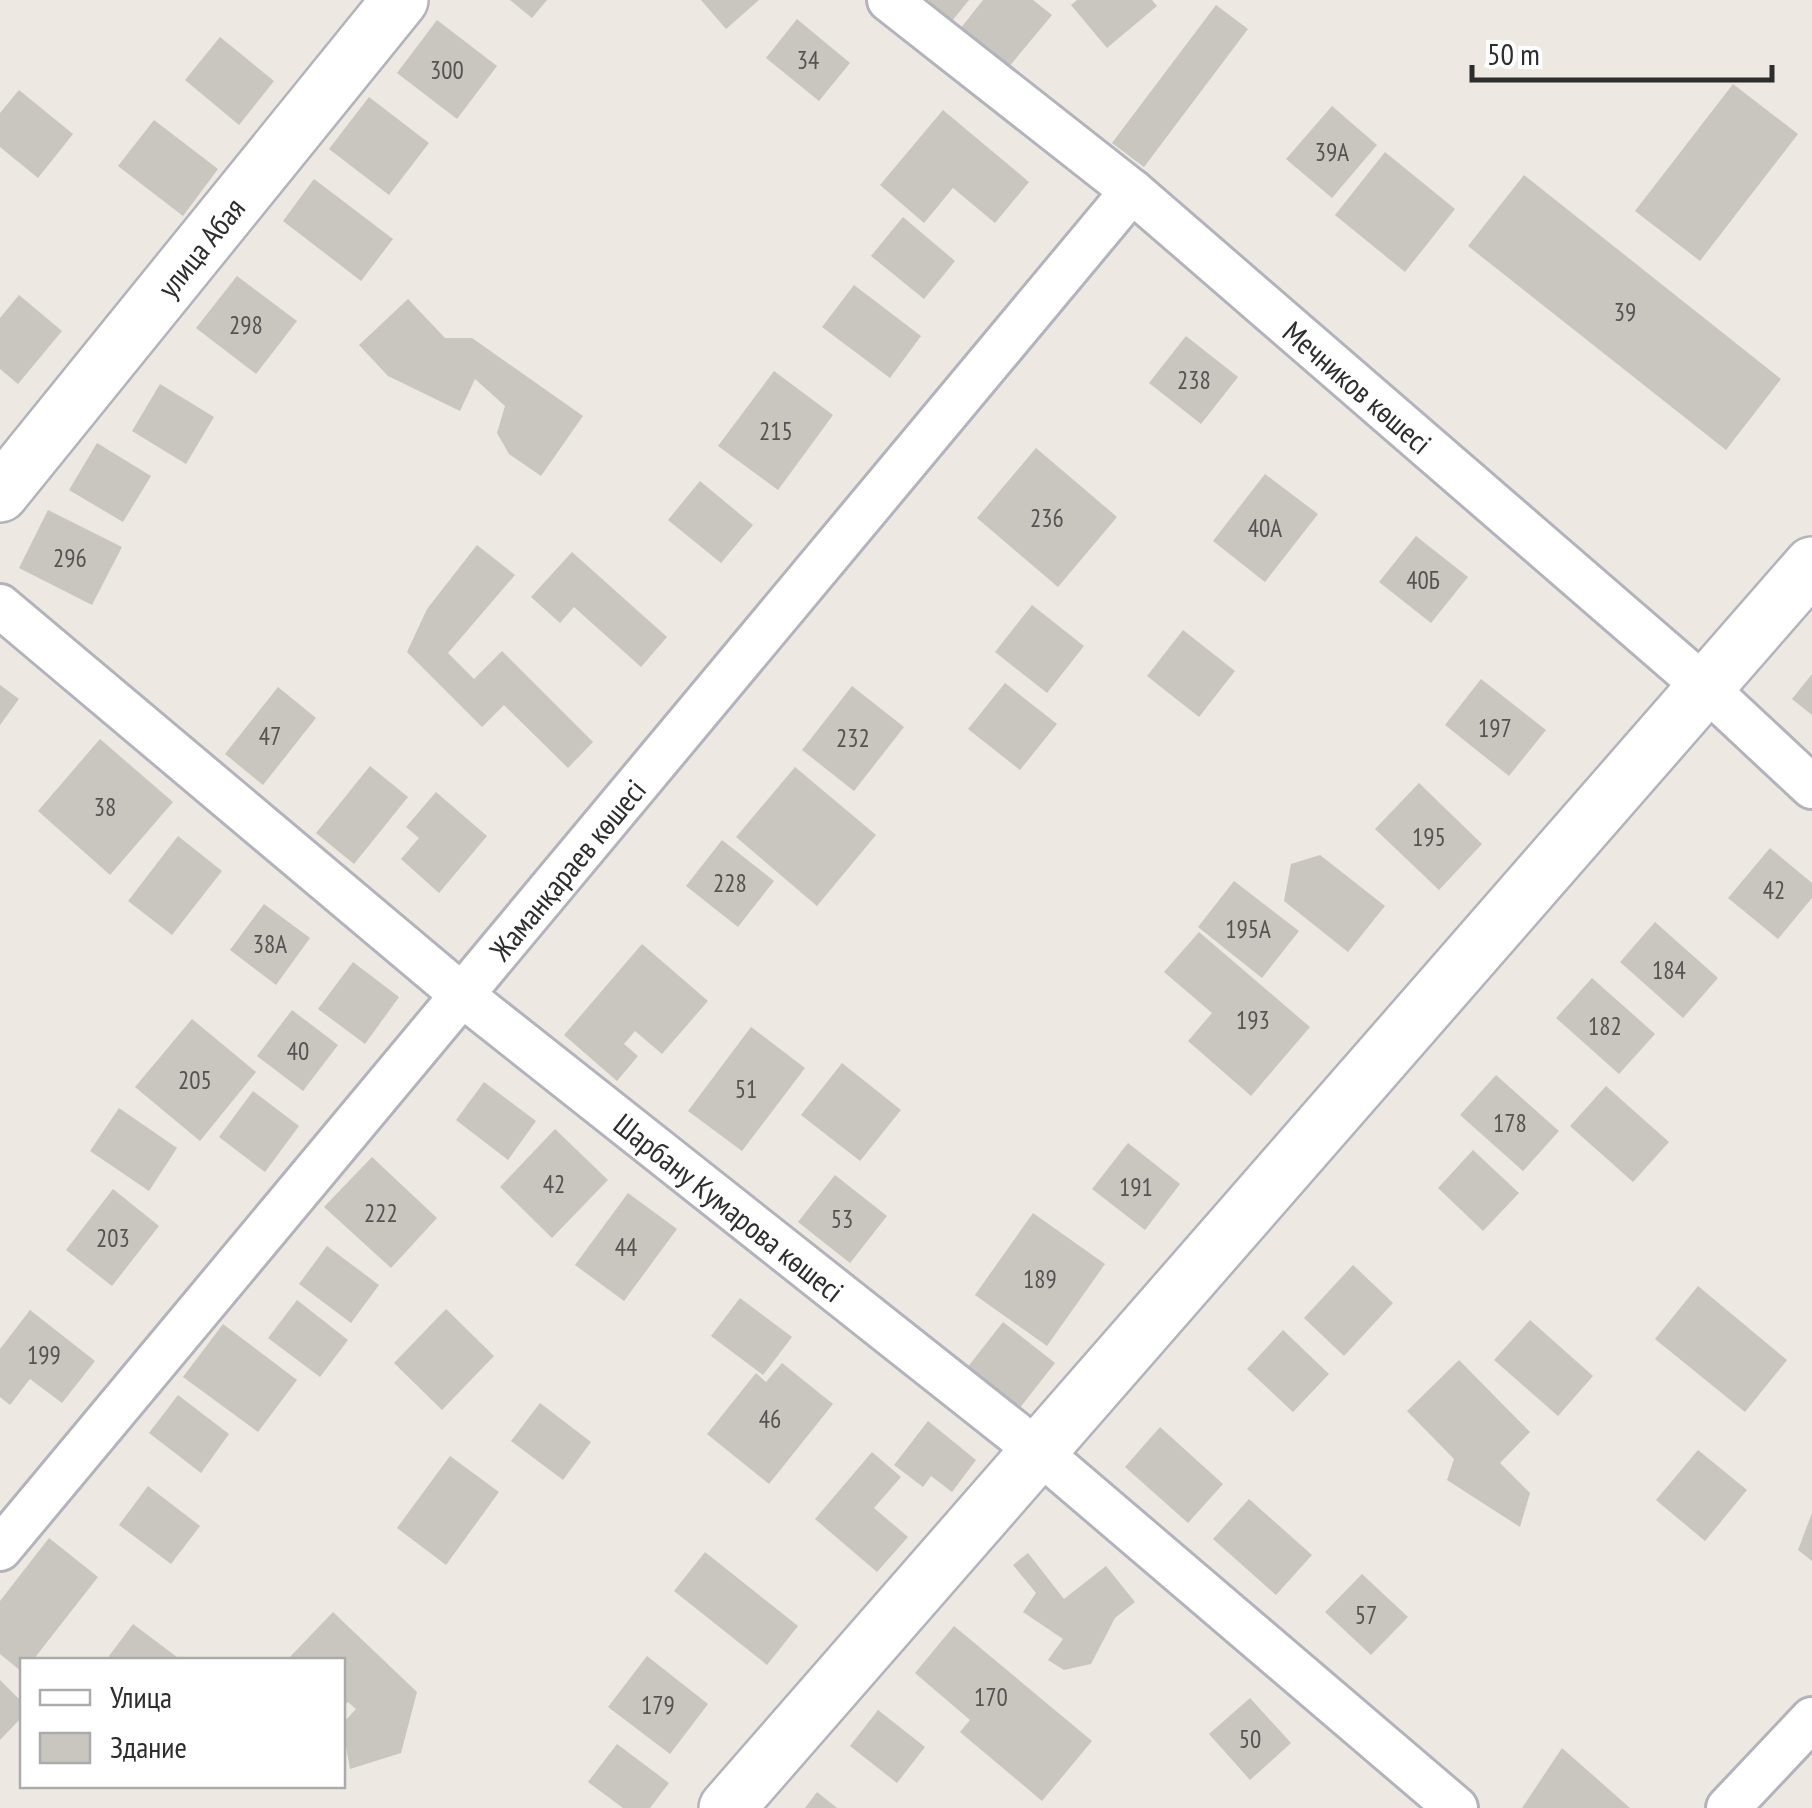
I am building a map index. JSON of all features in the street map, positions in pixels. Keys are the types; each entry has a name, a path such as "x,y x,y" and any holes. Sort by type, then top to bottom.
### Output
{"main road":[{"name":"улица Абая","path":"0,494 400,0"},
{"path":"728,1808 1812,565"}],"street":[{"name":"Мечников көшесі","path":"889,0 1132,190 1705,688 1812,787"},
{"name":"Жаманқараев көшесі","path":"0,1550 1132,190"},
{"name":"Шарбану Кумарова көшесі","path":"0,606 462,995 1038,1451 1456,1808"},
{"path":"1728,1808 1812,1719"}],"building":[{"path":"510,0 547,0 532,18"},
{"path":"701,0 759,0 726,29"},
{"path":"928,0 969,0 952,21"},
{"path":"983,0 1033,0 1052,15 1008,68 960,29"},
{"path":"1077,0 1152,0 1157,6 1107,48 1071,5"},
{"path":"1216,5 1248,29 1144,167 1112,143"},
{"path":"797,19 850,63 819,101 766,58"},
{"path":"437,20 497,66 457,119 397,73"},
{"path":"220,37 274,81 239,125 185,80"},
{"path":"1733,84 1798,134 1700,261 1635,211"},
{"path":"19,90 73,134 38,178 0,147 0,113"},
{"path":"369,97 429,143 389,195 329,149"},
{"path":"1332,106 1377,145 1332,198 1286,159"},
{"path":"943,110 1029,182 995,223 953,188 924,223 880,185"},
{"path":"154,120 218,169 183,216 118,166"},
{"path":"1385,152 1455,209 1405,272 1335,215"},
{"path":"1524,175 1781,379 1726,450 1468,246"},
{"path":"314,179 393,239 361,281 283,221"},
{"path":"903,217 955,261 924,299 871,256"},
{"path":"237,276 297,321 256,374 196,328"},
{"path":"854,285 921,336 890,378 822,327"},
{"path":"19,295 62,331 18,384 0,369 0,318"},
{"path":"408,299 445,338 472,338 583,416 541,476 509,454 497,433 505,406 475,379 460,411 388,376 359,345"},
{"path":"1186,336 1238,377 1201,424 1149,383"},
{"path":"774,371 833,415 778,490 718,446"},
{"path":"160,384 214,417 186,464 132,431"},
{"path":"97,443 151,476 123,522 69,490"},
{"path":"1036,448 1117,517 1058,587 977,518"},
{"path":"1265,474 1318,514 1265,582 1213,541"},
{"path":"700,481 753,525 721,563 668,520"},
{"path":"48,510 122,547 92,605 19,568"},
{"path":"1416,536 1468,577 1431,623 1379,582"},
{"path":"477,545 515,575 448,653 474,679 502,651 593,742 568,768 504,705 482,727 407,652 427,609"},
{"path":"572,552 667,637 641,667 574,607 560,623 531,597"},
{"path":"1032,605 1084,646 1047,693 995,652"},
{"path":"1183,630 1235,671 1199,717 1147,676"},
{"path":"1812,674 1812,715 1792,699"},
{"path":"1481,679 1546,730 1509,776 1445,725"},
{"path":"1005,683 1057,724 1020,770 968,729"},
{"path":"0,685 19,699 0,725"},
{"path":"852,686 904,727 854,791 802,750"},
{"path":"278,687 316,718 263,785 225,754"},
{"path":"100,739 173,802 110,875 38,811"},
{"path":"370,766 408,797 354,864 316,833"},
{"path":"795,767 876,835 817,906 736,837"},
{"path":"1419,783 1482,844 1439,890 1375,829"},
{"path":"436,792 487,836 439,893 401,859 419,838 406,827"},
{"path":"178,836 222,871 172,935 128,901"},
{"path":"722,840 774,881 738,927 686,886"},
{"path":"1770,848 1812,883 1812,898 1778,939 1728,898"},
{"path":"1320,855 1385,906 1348,952 1284,901 1291,864"},
{"path":"1234,881 1299,931 1262,978 1198,927"},
{"path":"264,904 310,938 276,985 230,950"},
{"path":"1655,922 1718,978 1683,1018 1620,962"},
{"path":"1199,932 1310,1027 1251,1096 1188,1041 1212,1013 1164,972"},
{"path":"642,944 708,1001 662,1054 635,1031 624,1044 638,1056 617,1081 564,1035"},
{"path":"353,962 399,997 365,1044 318,1009"},
{"path":"1592,978 1655,1034 1619,1074 1556,1018"},
{"path":"292,1010 338,1045 303,1091 257,1056"},
{"path":"192,1019 256,1072 200,1141 135,1087"},
{"path":"751,1027 805,1068 742,1151 688,1111"},
{"path":"842,1063 901,1110 860,1161 801,1115"},
{"path":"1496,1075 1559,1131 1523,1171 1460,1115"},
{"path":"484,1082 536,1121 508,1160 456,1120"},
{"path":"1606,1086 1669,1142 1633,1182 1570,1126"},
{"path":"253,1091 299,1126 265,1172 219,1137"},
{"path":"119,1108 177,1148 149,1191 90,1151"},
{"path":"555,1129 608,1180 552,1238 500,1187"},
{"path":"1128,1143 1180,1184 1145,1230 1092,1189"},
{"path":"1473,1150 1519,1193 1483,1231 1438,1188"},
{"path":"372,1157 437,1218 391,1268 324,1207"},
{"path":"835,1175 887,1216 850,1263 798,1222"},
{"path":"113,1189 159,1226 112,1286 66,1250"},
{"path":"628,1193 677,1229 624,1301 575,1265"},
{"path":"1033,1213 1105,1264 1047,1346 975,1295"},
{"path":"327,1246 379,1285 351,1323 299,1284"},
{"path":"1353,1265 1393,1303 1344,1356 1304,1318"},
{"path":"1698,1286 1787,1360 1745,1412 1655,1339"},
{"path":"740,1298 792,1337 763,1375 711,1336"},
{"path":"297,1300 348,1340 320,1377 268,1338"},
{"path":"446,1309 494,1356 442,1410 394,1363"},
{"path":"30,1310 95,1361 62,1403 30,1379 10,1405 0,1397 0,1349"},
{"path":"1530,1320 1593,1376 1558,1416 1494,1360"},
{"path":"1003,1322 1055,1363 1019,1409 967,1368"},
{"path":"223,1324 297,1380 258,1432 183,1377"},
{"path":"1283,1330 1329,1374 1293,1412 1247,1369"},
{"path":"1459,1360 1530,1432 1500,1463 1530,1493 1520,1527 1447,1480 1454,1459 1407,1411"},
{"path":"782,1363 833,1404 769,1484 707,1434 756,1373 766,1382"},
{"path":"178,1395 229,1434 201,1473 149,1433"},
{"path":"540,1403 591,1442 563,1480 511,1441"},
{"path":"928,1421 976,1460 952,1492 931,1476 923,1487 894,1465"},
{"path":"1160,1427 1223,1484 1188,1523 1125,1467"},
{"path":"1698,1450 1747,1490 1705,1541 1656,1500"},
{"path":"872,1452 901,1477 874,1508 908,1537 877,1572 815,1519"},
{"path":"450,1456 499,1492 446,1565 397,1528"},
{"path":"148,1486 200,1526 171,1564 119,1525"},
{"path":"1249,1499 1312,1555 1276,1595 1213,1539"},
{"path":"1812,1513 1812,1561 1798,1550"},
{"path":"49,1538 98,1577 35,1658 20,1658 20,1670 0,1654 0,1601"},
{"path":"705,1552 798,1626 767,1665 674,1591"},
{"path":"1028,1553 1064,1599 1106,1566 1135,1602 1115,1618 1091,1664 1064,1670 1048,1660 1063,1639 1023,1612 1036,1593 1013,1565"},
{"path":"1362,1574 1408,1617 1371,1655 1325,1612"},
{"path":"333,1612 417,1692 401,1753 350,1769 345,1721 356,1709 348,1702 345,1705 345,1658 289,1658"},
{"path":"133,1624 178,1658 108,1658"},
{"path":"954,1626 1092,1741 1042,1801 960,1732 970,1720 915,1673"},
{"path":"647,1656 708,1704 670,1754 608,1707"},
{"path":"0,1680 20,1700 20,1719 0,1740"},
{"path":"1250,1698 1291,1743 1250,1780 1209,1734"},
{"path":"878,1710 925,1747 897,1783 850,1746"},
{"path":"617,1744 669,1783 650,1808 623,1808 588,1782"},
{"path":"1562,1748 1630,1808 1522,1808"},
{"path":"817,1792 837,1808 805,1808"}]}
